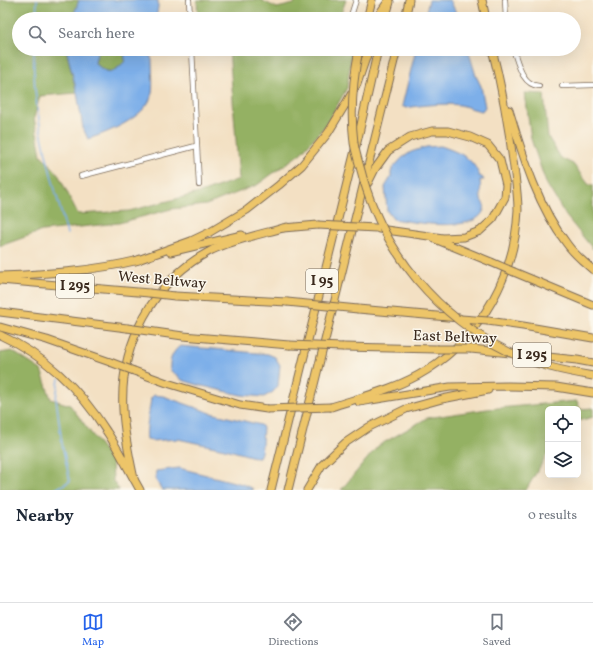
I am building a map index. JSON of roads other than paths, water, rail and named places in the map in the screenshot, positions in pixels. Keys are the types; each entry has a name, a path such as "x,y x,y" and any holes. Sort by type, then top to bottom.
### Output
{"highway":[{"path":"369,12 372,0"},
{"path":"381,12 389,0"},
{"path":"387,12 389,0"},
{"path":"406,12 409,0"},
{"path":"482,0 485,12"},
{"path":"358,56 353,95 353,125 357,156 373,208 387,237 406,267 440,304 458,320 483,337 509,352 541,365 593,376"},
{"path":"135,261 210,232 247,210 302,165 328,133 345,106 357,84 366,56"},
{"name":"I 95","path":"271,490 358,138 376,56"},
{"name":"I 95","path":"288,490 395,56"},
{"path":"331,407 377,393 420,374 438,363 476,326 500,286 512,253 518,199 512,149 494,56"},
{"path":"500,83 524,160 546,213 567,245 593,270"},
{"path":"0,276 102,267 135,261 242,235 287,227 318,225 376,228 443,238 464,237 480,231 493,219 505,197 506,185 500,160 488,145 470,137 448,131 432,131 410,137 388,151 375,169 361,198"},
{"path":"134,479 122,410 124,383 130,348 140,323 157,295 192,262 214,250 237,241 287,227"},
{"path":"425,235 593,305"},
{"name":"West Beltway","path":"0,280 175,296 323,305"},
{"name":"East Beltway","path":"323,305 488,321 593,338"},
{"name":"East Beltway","path":"0,312 183,336 289,345 471,349 593,363"},
{"path":"0,327 46,340 167,383 240,405 267,409 331,407 450,387 556,387 593,393"},
{"path":"0,335 44,361 72,386 89,404 108,433 140,490"},
{"path":"307,490 322,465 345,443 369,427 406,409 442,399 508,386"}],"street":[{"path":"189,0 190,12"},
{"path":"352,12 356,0"},
{"path":"505,0 506,12"},
{"path":"192,56 199,185"},
{"path":"516,56 526,80 531,84 539,86"},
{"path":"562,86 593,85"},
{"path":"81,176 196,146"}],"water":[{"path":"79,0 158,0 157,12 75,12"},
{"path":"429,0 450,0 456,12 426,12"},
{"path":"68,56 96,56 95,63 103,70 114,71 125,61 125,56 150,56 153,79 151,97 141,112 124,124 88,139 83,128 77,93"},
{"path":"414,56 470,56 476,76 481,86 485,107 482,111 453,104 406,108 402,106"},
{"path":"441,146 464,156 473,164 479,176 482,177 484,180 480,180 481,199 485,207 484,210 478,217 469,222 456,224 428,224 393,219 387,211 385,187 391,177 393,168 402,158 411,152 426,147"},
{"path":"180,346 268,354 275,357 280,365 278,386 273,392 264,397 241,395 182,380 170,370 172,357"},
{"path":"154,395 163,396 211,413 261,425 263,428 262,444 259,457 178,439 151,441 147,439 147,425 151,398"},
{"path":"179,468 242,484 253,489 162,490 155,479 156,471"}],"waterway":[{"path":"36,12 37,0"},
{"path":"34,56 36,96 43,143 67,234"},
{"path":"54,490 70,481 62,444 56,398 59,379"}]}
